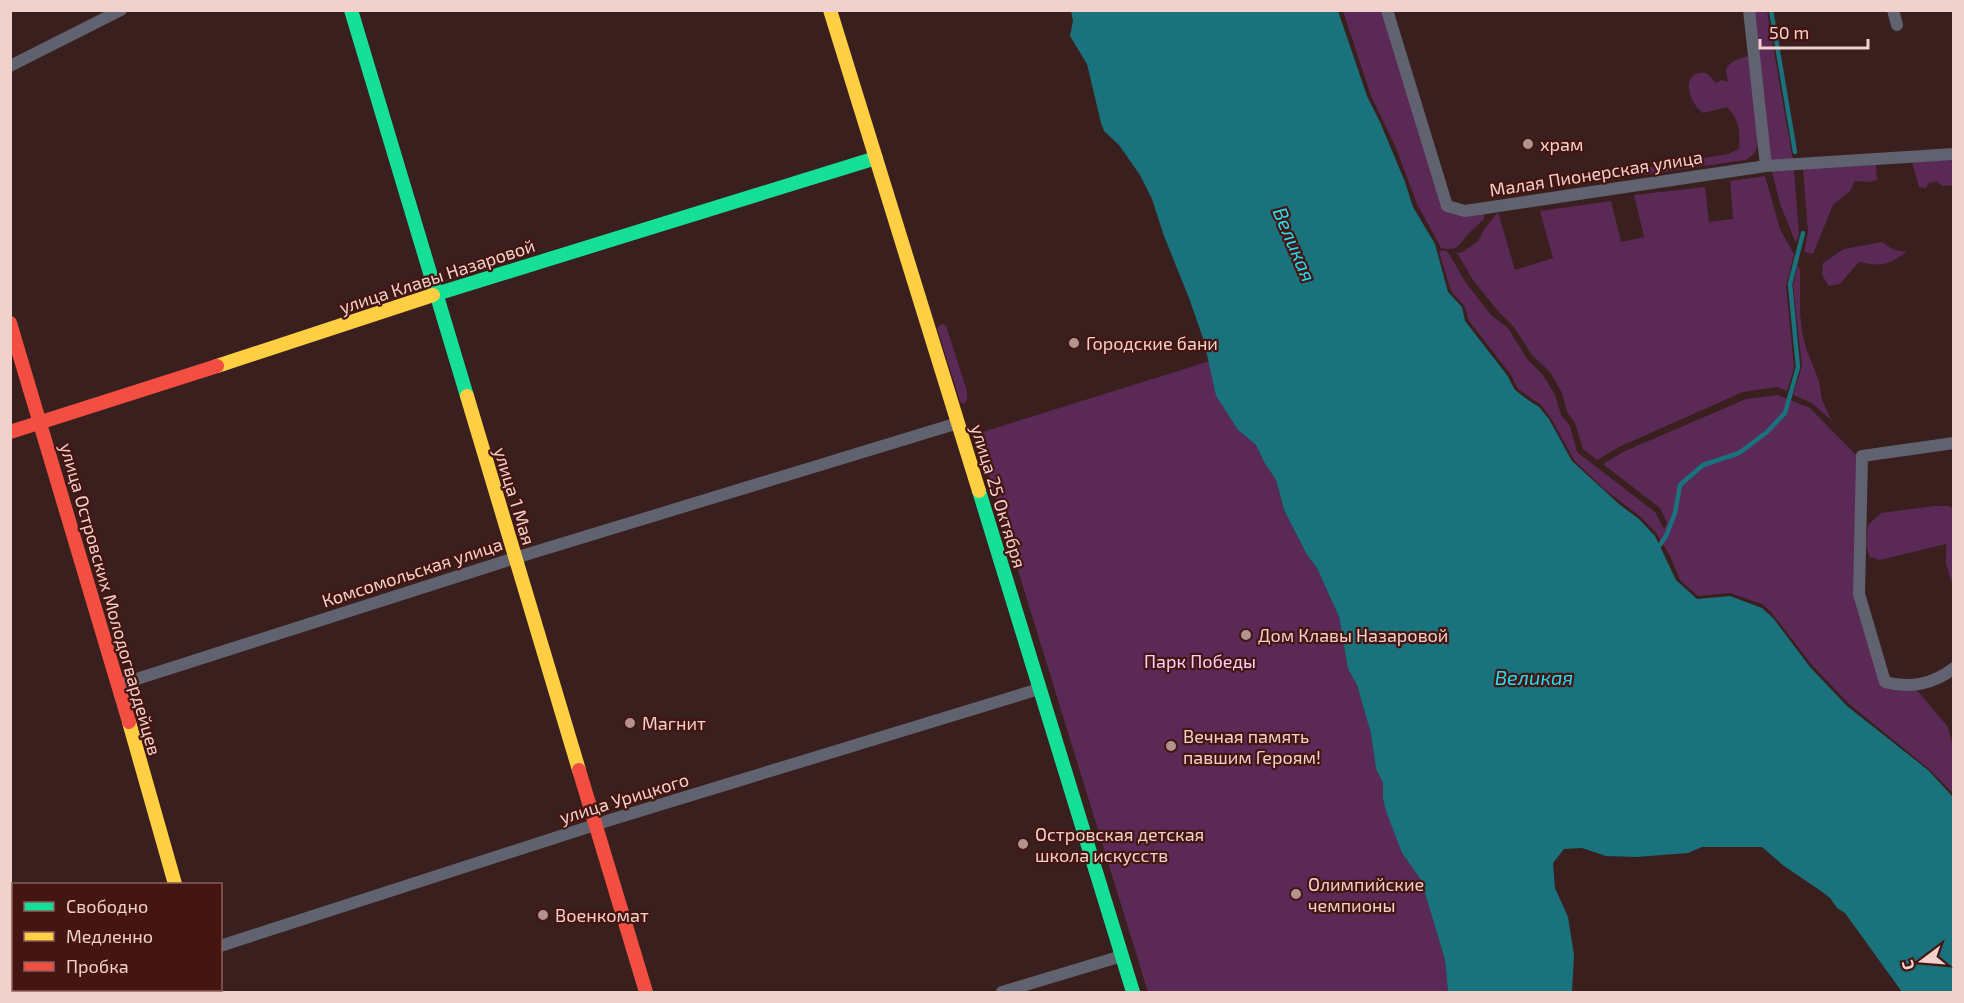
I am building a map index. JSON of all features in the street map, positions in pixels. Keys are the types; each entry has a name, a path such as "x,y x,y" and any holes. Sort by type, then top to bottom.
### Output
{"street":[{"path":"10,66 121,10"},
{"name":"улица 1 Мая","path":"351,10 646,993"},
{"name":"улица 25 Октября","path":"830,10 1133,993"},
{"name":"Малая Пионерская улица","path":"1387,10 1448,206 1465,211 1766,166 1953,154"},
{"path":"1749,10 1766,166"},
{"path":"1893,10 1897,25"},
{"name":"улица Клавы Назаровой","path":"10,432 436,294 876,158"},
{"name":"улица Островских Молодогвардейцев","path":"10,324 41,423 174,883"},
{"name":"Комсомольская улица","path":"118,685 515,558 958,423"},
{"path":"1953,443 1862,456 1859,594 1885,682 1899,686 1915,686 1945,675 1953,668"},
{"name":"улица Урицкого","path":"222,945 596,825 1039,689"},
{"path":"1002,993 1122,956"}],"green space":[{"path":"1343,11 1383,11 1444,208 1484,212 1484,219 1455,248 1441,248 1417,204 1396,148 1371,96"},
{"path":"1752,11 1767,11 1793,161 1769,162"},
{"path":"1749,56 1758,140 1753,155 1745,160 1629,177 1627,171 1728,154 1739,149 1738,126 1731,112 1727,107 1703,113 1693,102 1689,81 1698,73 1707,73 1716,83 1722,80 1728,82 1726,71 1729,65"},
{"path":"1953,160 1953,185 1942,186 1937,181 1929,183 1926,188 1919,187 1912,162"},
{"path":"1876,165 1877,180 1855,181 1850,191 1833,205 1813,254 1804,252 1808,232 1803,169"},
{"path":"1794,170 1799,234 1796,243 1780,204 1772,171"},
{"path":"1765,176 1780,229 1794,254 1786,286 1794,368 1787,391 1777,387 1743,392 1621,446 1597,460 1583,449 1575,423 1567,412 1562,393 1550,372 1532,355 1513,326 1473,280 1457,253 1463,252 1478,241 1498,212 1515,270 1553,258 1540,211 1611,201 1621,242 1644,237 1634,195 1705,187 1709,222 1733,219 1730,181"},
{"path":"1882,242 1894,250 1907,252 1884,264 1859,262 1840,284 1829,286 1822,275 1823,263 1844,249"},
{"path":"1443,250 1448,252 1466,283 1491,315 1508,328 1527,359 1543,375 1555,395 1561,415 1570,426 1577,452 1655,512 1664,529 1667,523 1660,508 1603,464 1625,451 1746,399 1778,395 1810,408 1859,458 1856,594 1882,684 1916,689 1948,727 1953,747 1953,793 1929,769 1848,703 1812,665 1771,612 1762,604 1730,593 1698,596 1680,580 1657,534 1641,517 1604,489 1574,460 1551,418 1541,405 1518,389 1511,375 1469,321 1465,307 1451,291 1439,252"},
{"path":"1798,264 1802,332 1819,381 1822,400 1832,421 1812,403 1793,395 1802,366 1793,285"},
{"path":"942,324 946,326 967,391 964,404 960,401 937,328"},
{"name":"Парк Победы","path":"1210,361 1216,396 1238,430 1256,445 1276,480 1284,510 1307,555 1317,568 1339,617 1348,669 1357,685 1371,734 1376,769 1383,783 1383,799 1402,853 1421,880 1445,960 1448,992 1148,992 976,434"},
{"path":"1934,506 1953,508 1953,586 1946,564 1946,544 1880,560 1870,557 1866,547 1868,525 1881,513"}],"water":[{"name":"Великая","path":"1071,11 1338,11 1367,96 1405,182 1413,207 1435,244 1448,292 1462,307 1465,321 1507,375 1515,390 1539,407 1549,419 1572,461 1620,505 1639,519 1655,536 1676,580 1697,599 1730,596 1762,608 1773,618 1810,667 1847,706 1928,770 1953,797 1953,992 1902,992 1845,913 1837,908 1830,898 1784,866 1762,847 1702,847 1688,853 1636,857 1606,856 1582,848 1564,849 1553,863 1555,888 1568,917 1574,955 1572,992 1448,992 1445,960 1421,880 1402,853 1386,811 1383,783 1376,769 1371,734 1357,685 1348,669 1339,617 1317,568 1307,555 1284,510 1276,480 1256,445 1238,430 1216,396 1204,341 1152,199 1140,175 1119,145 1104,131 1087,64 1070,36 1073,21"}],"waterway":[{"path":"1771,10 1795,152"},
{"path":"1660,545 1675,513 1680,485 1703,465 1739,453 1767,432 1785,413 1798,367 1790,284 1803,233"}],"traffic: fast":[{"path":"351,10 467,396"},
{"path":"433,295 876,158"},
{"path":"979,491 1133,992"}],"traffic: slow":[{"path":"830,10 979,491"},
{"path":"217,366 433,295"},
{"path":"467,396 579,770"},
{"path":"129,722 175,883"}],"traffic: jam":[{"path":"10,323 129,722"},
{"path":"10,432 217,366"},
{"path":"579,770 646,992"}],"place":[{"name":"храм","path":"1528,144"},
{"name":"Городские бани","path":"1074,343"},
{"name":"Дом Клавы Назаровой","path":"1246,635"},
{"name":"Магнит","path":"630,723"},
{"name":"Вечная память павшим Героям!","path":"1171,746"},
{"name":"Островская детская школа искусств","path":"1023,844"},
{"name":"Олимпийские чемпионы","path":"1296,894"},
{"name":"Военкомат","path":"543,915"}]}
